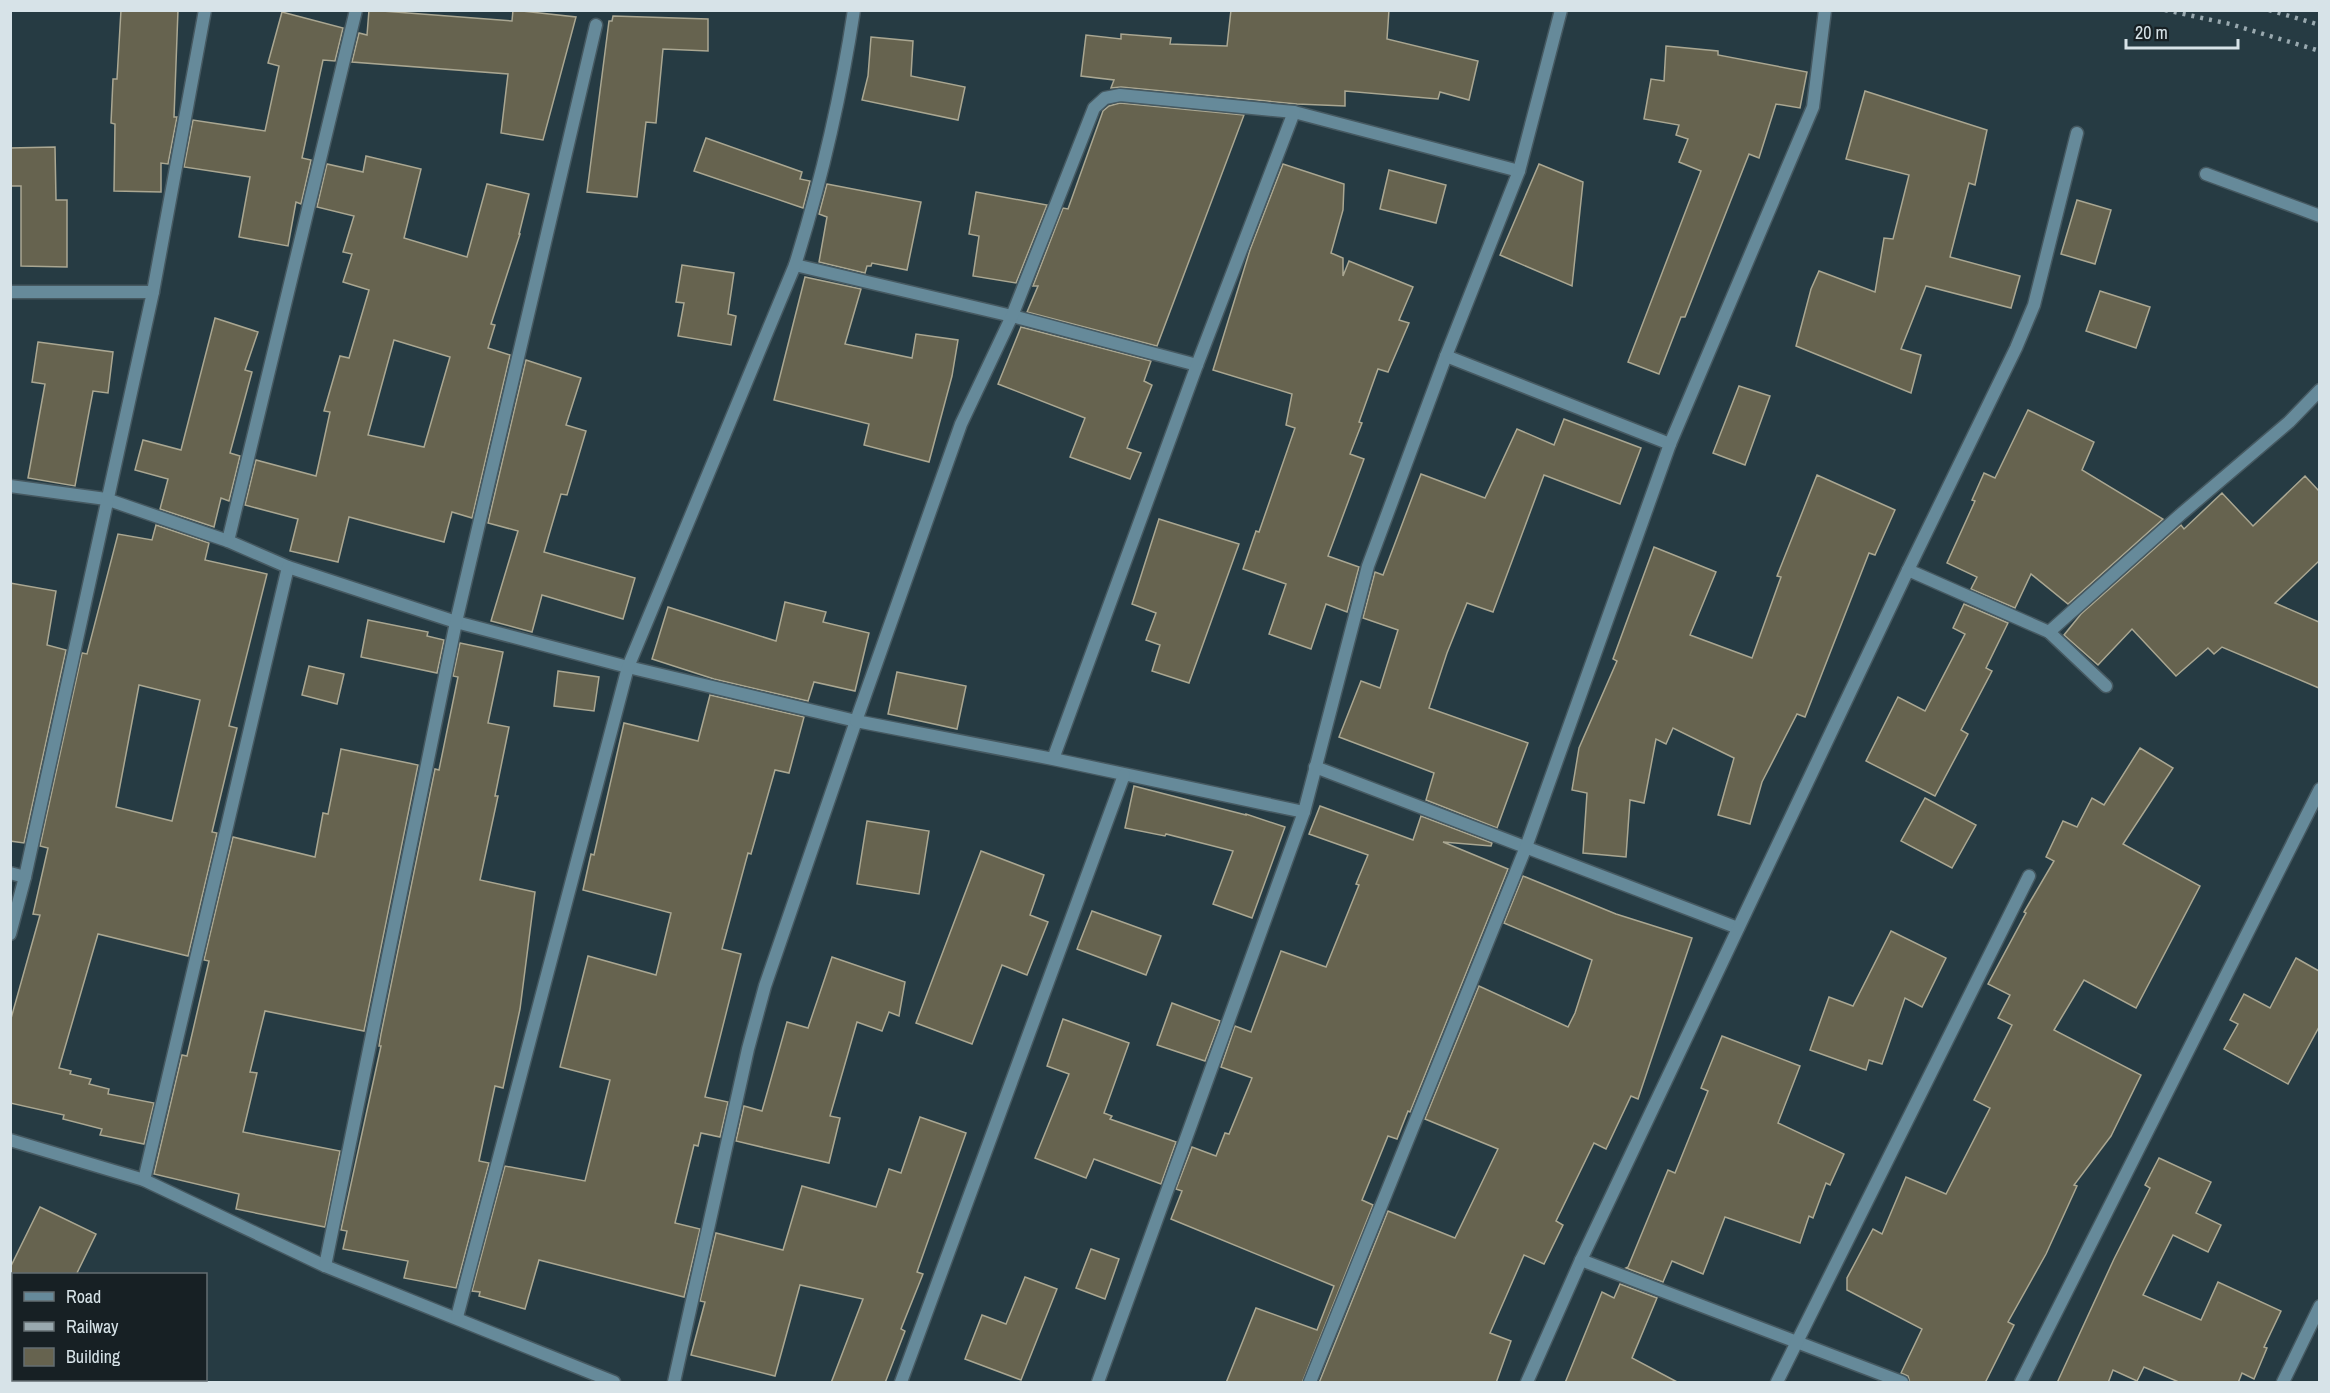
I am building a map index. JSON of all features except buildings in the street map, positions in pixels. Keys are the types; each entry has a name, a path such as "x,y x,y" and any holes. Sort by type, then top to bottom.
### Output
{"street":[{"path":"10,934 25,878 153,292 205,10"},
{"path":"228,541 356,10"},
{"path":"457,1317 628,667 795,265 810,218 845,67 854,10"},
{"path":"1098,1383 1304,812 1368,566 1446,356 1519,171 1561,10"},
{"path":"1310,1383 1526,848 1670,444 1813,107 1825,10"},
{"path":"325,1266 456,622 596,25"},
{"path":"674,1383 748,1049 765,986 961,424 1012,316 1094,108 1105,98 1120,94 1294,112 1519,171"},
{"path":"1053,759 1197,365 1294,112"},
{"path":"1527,1383 1581,1260 1908,570 2016,348 2034,305 2077,133"},
{"path":"2206,174 2319,216"},
{"path":"795,265 1012,316 1197,365"},
{"path":"10,292 153,292"},
{"path":"1446,356 1670,444"},
{"path":"2049,632 2289,422 2319,390"},
{"path":"10,486 106,499 228,541 288,567 456,622 628,667 856,721 1053,759 1304,812"},
{"path":"144,1180 288,567"},
{"path":"1908,570 2049,632 2106,686"},
{"path":"1315,767 1738,928"},
{"path":"901,1383 1124,775"},
{"path":"2021,1383 2319,789"},
{"path":"10,873 25,878"},
{"path":"1777,1383 2029,876"},
{"path":"10,1140 144,1180 325,1266 457,1317 614,1383"},
{"path":"1581,1260 1902,1383"},
{"path":"2283,1383 2319,1306"}],"railway":[{"path":"2165,10 2230,24 2320,51"},
{"path":"2269,10 2320,25"}]}
